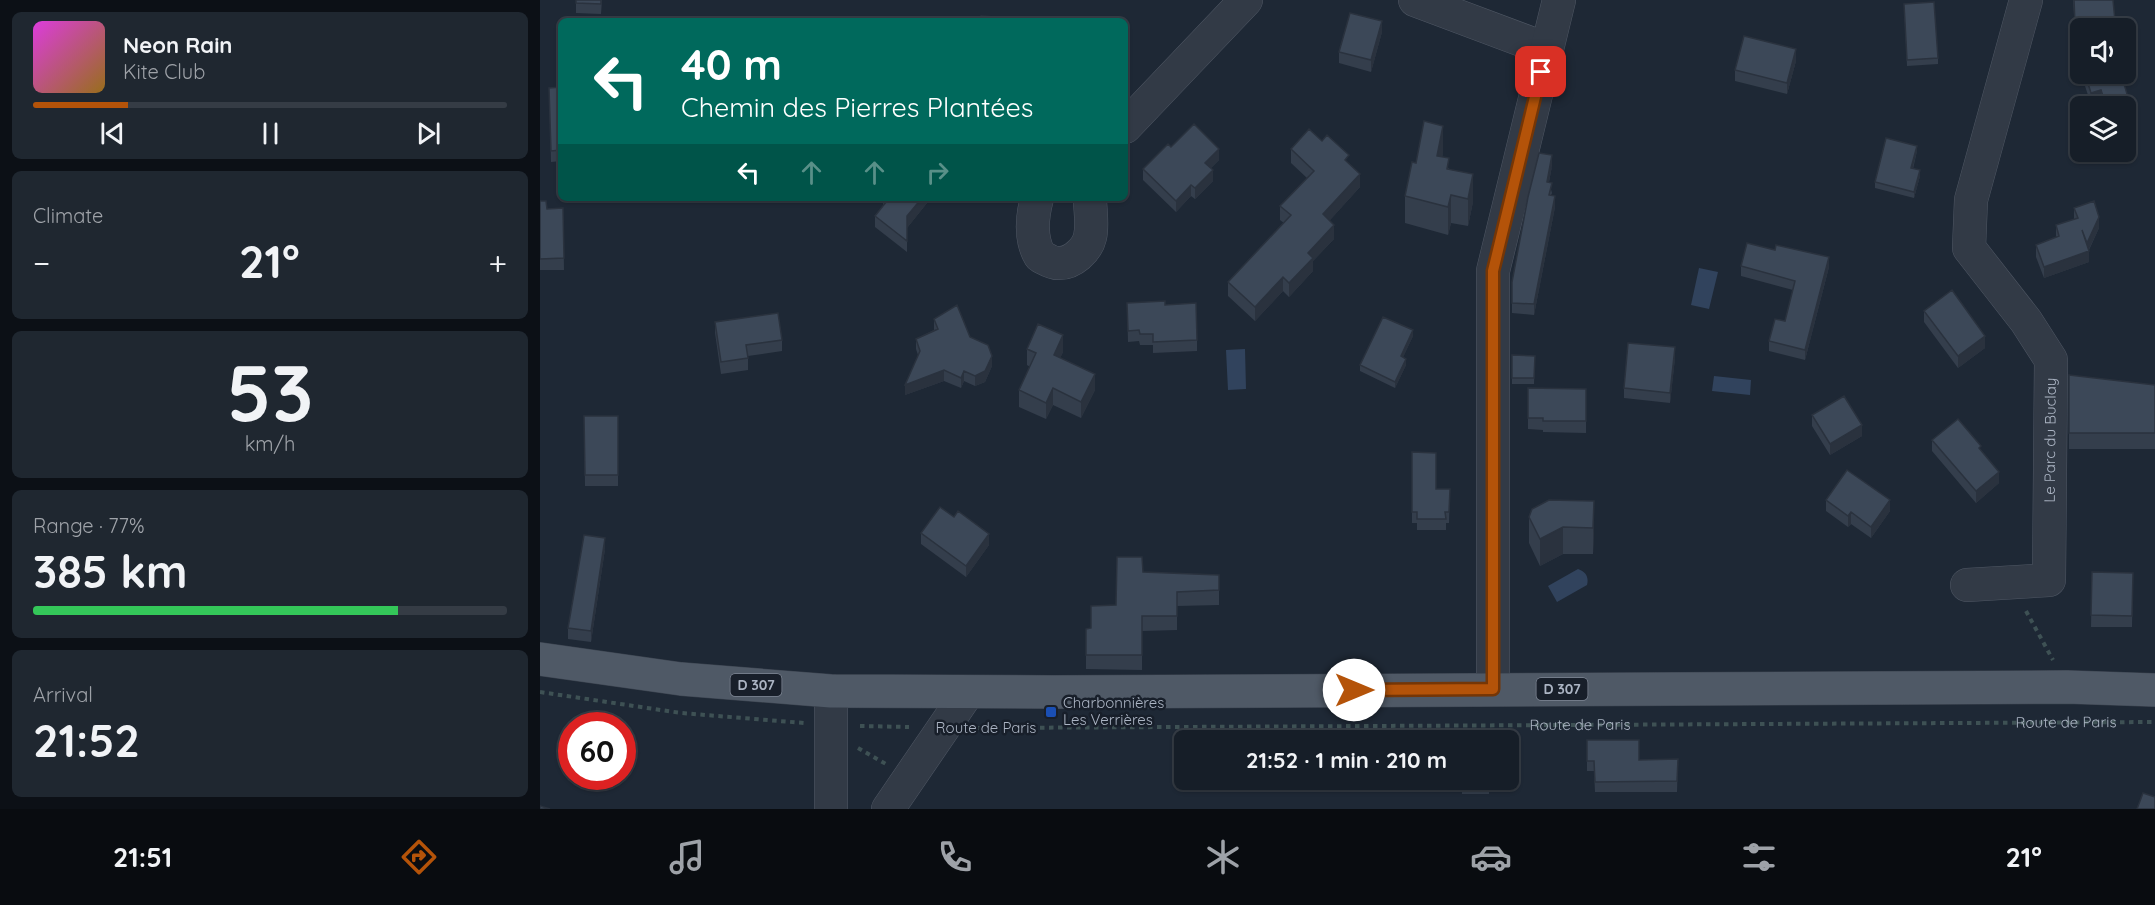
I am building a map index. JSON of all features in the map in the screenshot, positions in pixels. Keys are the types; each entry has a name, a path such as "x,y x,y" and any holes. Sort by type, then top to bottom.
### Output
{"main road":[{"name":"D 307","path":"540,659 681,679 831,691 2067,687 2155,690"}],"street":[{"path":"1128,124 1246,0"},
{"path":"1415,0 1546,50"},
{"path":"1493,689 1493,271 1559,0"},
{"name":"Le Parc du Buclay","path":"1967,585 2049,580 2051,360 2026,321 1969,248 1971,200 2026,0"},
{"path":"1036,201 1034,211 1035,246 1040,256 1058,263 1067,262 1075,257 1087,244 1090,236 1090,201"},
{"path":"831,691 831,809"},
{"path":"888,809 968,692"}],"path":[{"path":"2011,583 2067,687"},
{"name":"Route de Paris","path":"540,692 832,737 943,728 2155,722"},
{"path":"832,737 857,747 909,778"}],"water":[{"path":"1699,268 1718,272 1709,309 1691,305"},
{"path":"1245,349 1246,389 1228,390 1226,350"},
{"path":"1714,376 1751,380 1750,395 1712,391"},
{"path":"1578,569 1586,575 1587,585 1557,602 1548,586"}],"building":[{"path":"576,0 601,0 601,4 576,3"},
{"path":"2074,0 2113,0 2115,18 2075,18"},
{"path":"1934,2 1938,58 1907,60 1904,4"},
{"path":"1350,13 1382,21 1371,60 1339,52"},
{"path":"981,16 1010,18 981,18"},
{"path":"1744,36 1796,49 1787,83 1735,70"},
{"path":"2088,84 2124,84 2128,96 2103,96 2101,90 2091,93"},
{"path":"558,87 558,150 551,151 549,88"},
{"path":"1424,121 1443,126 1437,156 1449,158 1447,169 1473,174 1468,199 1451,195 1448,207 1405,196 1412,162 1416,163"},
{"path":"1194,124 1219,149 1205,163 1213,170 1195,188 1191,185 1176,201 1143,169 1168,144 1171,147"},
{"path":"1309,129 1322,141 1327,135 1349,155 1345,160 1360,174 1323,214 1334,225 1308,253 1313,258 1289,283 1283,277 1255,307 1228,282 1291,215 1280,206 1314,171 1291,149"},
{"path":"1886,138 1917,146 1911,168 1920,170 1914,192 1875,182"},
{"path":"1539,153 1552,155 1547,182 1552,183 1549,195 1555,196 1534,304 1512,303 1512,282"},
{"path":"540,201 546,201 547,209 563,208 564,258 540,259"},
{"path":"887,201 920,201 907,216 907,241 875,216"},
{"path":"2094,201 2099,217 2087,243 2082,230 2089,251 2044,267 2036,245 2059,236 2056,225 2078,218 2074,208"},
{"path":"1747,243 1775,250 1776,245 1829,257 1805,350 1769,341 1775,319 1785,321 1795,281 1741,266"},
{"path":"1952,290 1985,336 1958,356 1924,311"},
{"path":"1165,301 1165,305 1196,303 1197,340 1153,342 1153,334 1140,334 1139,330 1128,331 1127,303"},
{"path":"957,305 970,337 988,345 992,356 985,371 975,376 964,371 961,378 944,370 905,385 920,351 916,339 938,329 934,319"},
{"path":"778,313 782,340 746,345 748,358 721,362 715,322"},
{"path":"1383,317 1413,330 1401,356 1406,359 1395,382 1360,365"},
{"path":"1038,324 1063,335 1054,355 1095,374 1081,402 1053,388 1046,403 1019,390 1036,353 1027,349"},
{"path":"1628,343 1675,347 1670,393 1624,388"},
{"path":"1512,355 1535,356 1534,378 1512,378"},
{"path":"2069,375 2155,385 2155,433 2069,433"},
{"path":"1528,388 1586,389 1586,421 1543,421 1543,418 1528,418"},
{"path":"1844,396 1862,425 1830,444 1812,415"},
{"path":"584,416 618,416 618,475 585,475"},
{"path":"1958,419 1999,472 1976,491 1932,440"},
{"path":"1412,452 1436,453 1436,489 1450,489 1449,512 1445,512 1446,519 1417,519 1417,512 1412,512"},
{"path":"1847,470 1890,500 1871,527 1851,512 1848,516 1826,500"},
{"path":"1549,500 1594,501 1593,528 1563,527 1540,539 1529,517 1532,509"},
{"path":"940,507 954,517 958,511 989,534 966,566 921,533"},
{"path":"584,535 605,538 591,631 568,628"},
{"path":"1117,557 1142,557 1143,572 1219,575 1219,590 1177,592 1177,616 1142,616 1142,655 1086,655 1086,629 1091,628 1091,606 1116,605"},
{"path":"2092,572 2133,573 2132,616 2091,615"},
{"path":"1587,740 1639,740 1639,760 1678,759 1677,781 1595,782 1594,761 1587,761"},
{"path":"2143,793 2155,797 2155,809 2137,809"}],"place":[{"name":"Charbonnières Les Verrières","path":"1051,712"}],"route":[{"path":"1354,690 1493,689 1493,271 1541,72"}]}
